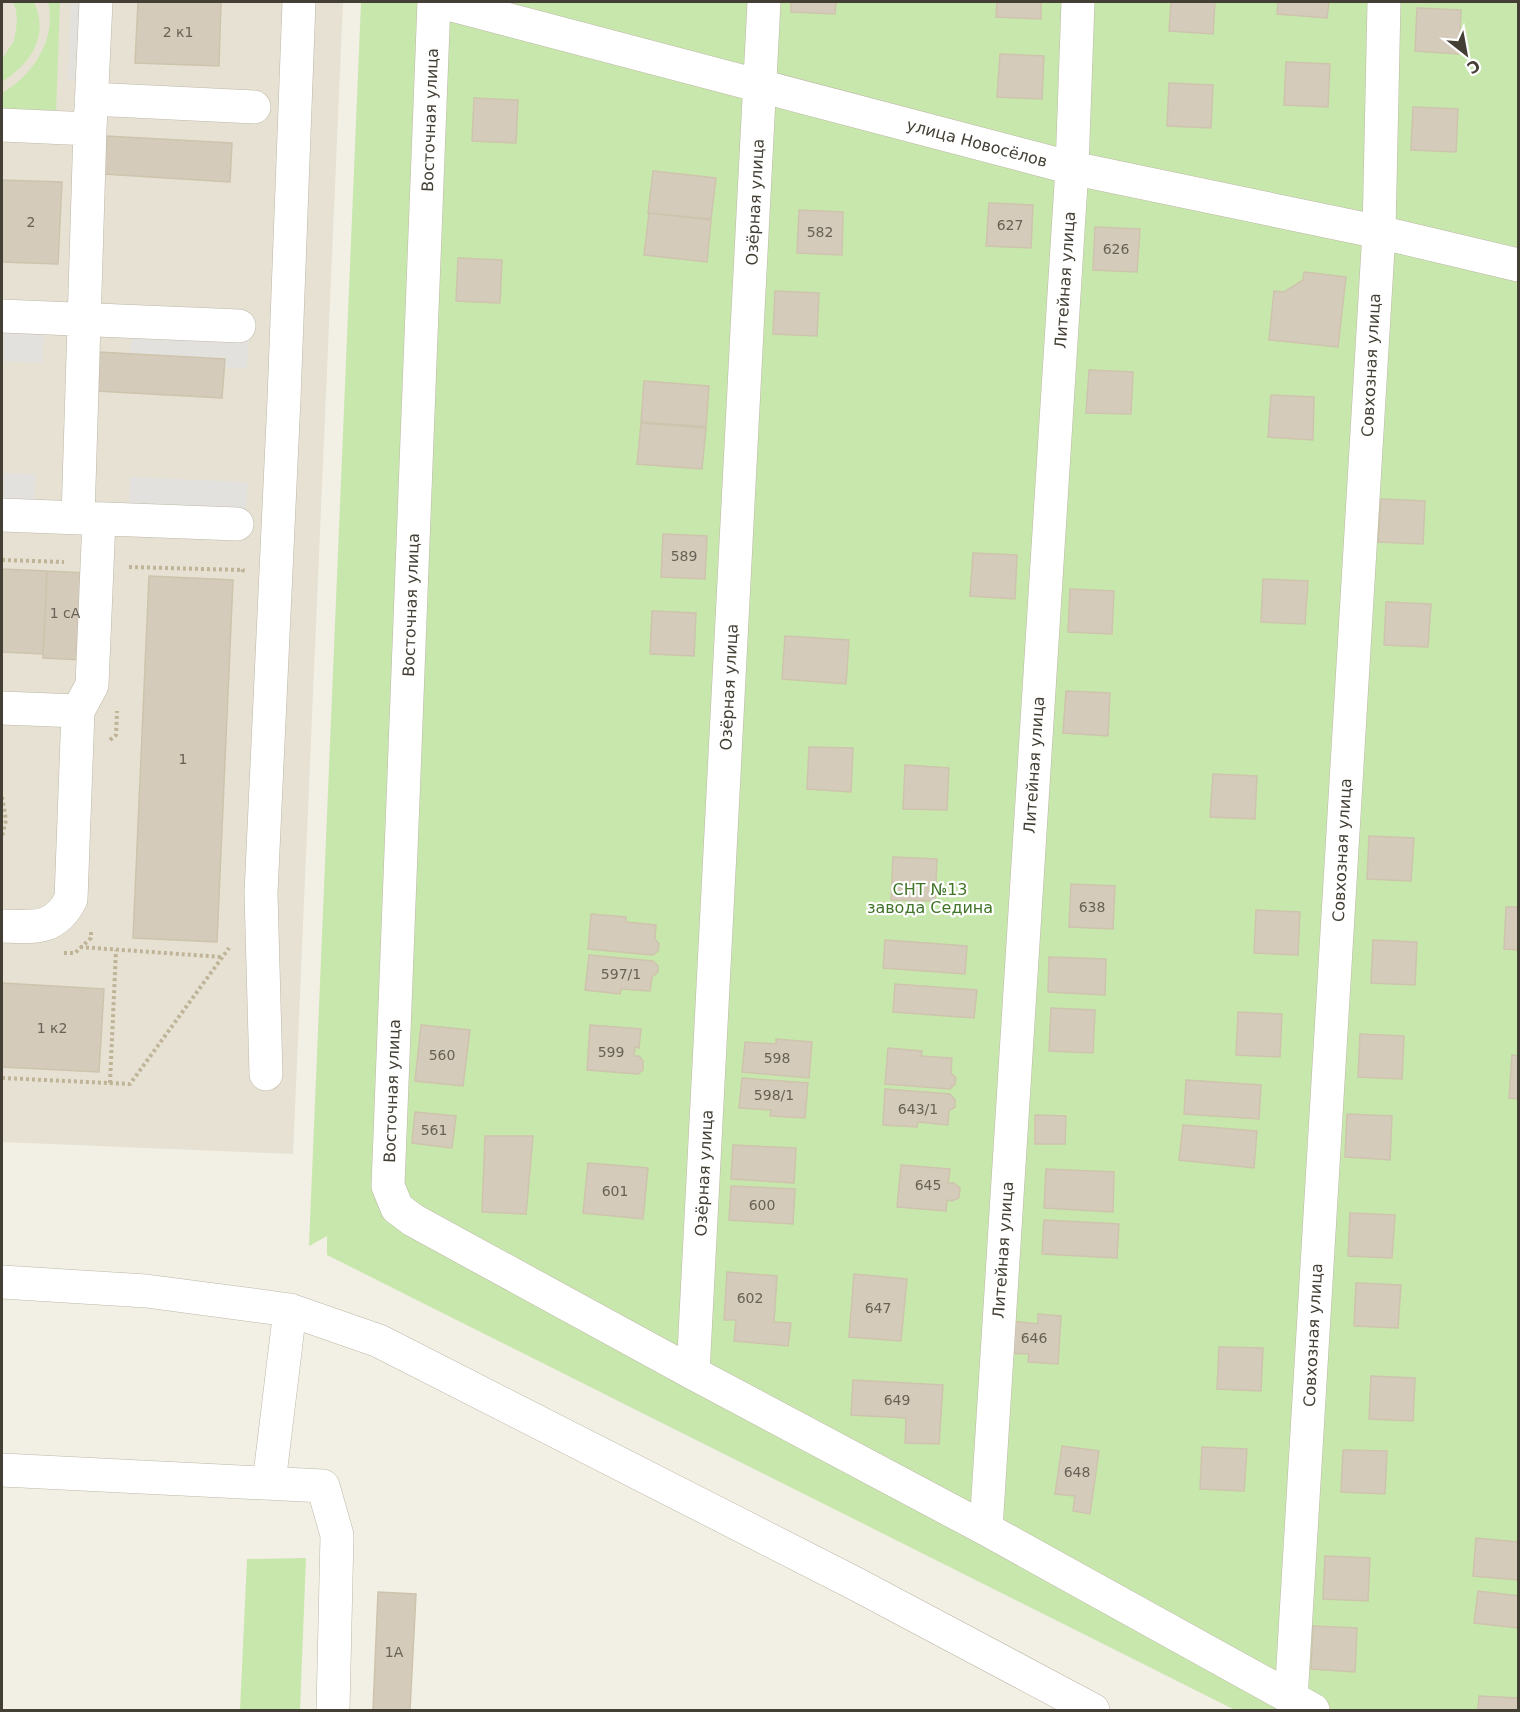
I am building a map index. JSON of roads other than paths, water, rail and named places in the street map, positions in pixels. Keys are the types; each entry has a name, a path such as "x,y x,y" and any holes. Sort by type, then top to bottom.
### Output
{"street":[{"path":"2,926 36,927 52,921 64,912 71,899 78,711 92,685 84,320 96,2"},
{"path":"266,1074 261,893 284,411 299,2"},
{"name":"Восточная улица","path":"434,2 388,1186 398,1208 413,1220 693,1373"},
{"name":"улица Новосёлов","path":"441,2 1072,168 1379,232 1518,265"},
{"name":"Озёрная улица","path":"693,1373 764,2"},
{"name":"Литейная улица","path":"986,1529 1072,168 1078,2"},
{"name":"Совхозная улица","path":"1302,1705 1379,232 1384,2"},
{"path":"2,126 91,114 254,107"},
{"path":"2,316 239,326"},
{"path":"2,515 237,524"},
{"path":"2,708 78,711"},
{"path":"2,1281 146,1291 290,1310 379,1341 856,1584 1093,1710"},
{"path":"269,1484 290,1310"},
{"path":"693,1373 986,1529 1302,1705"},
{"path":"2,1470 323,1486 337,1535 333,1710"}],"park label":[{"name":"СНТ №13 завода Седина","path":"930,898"}]}
